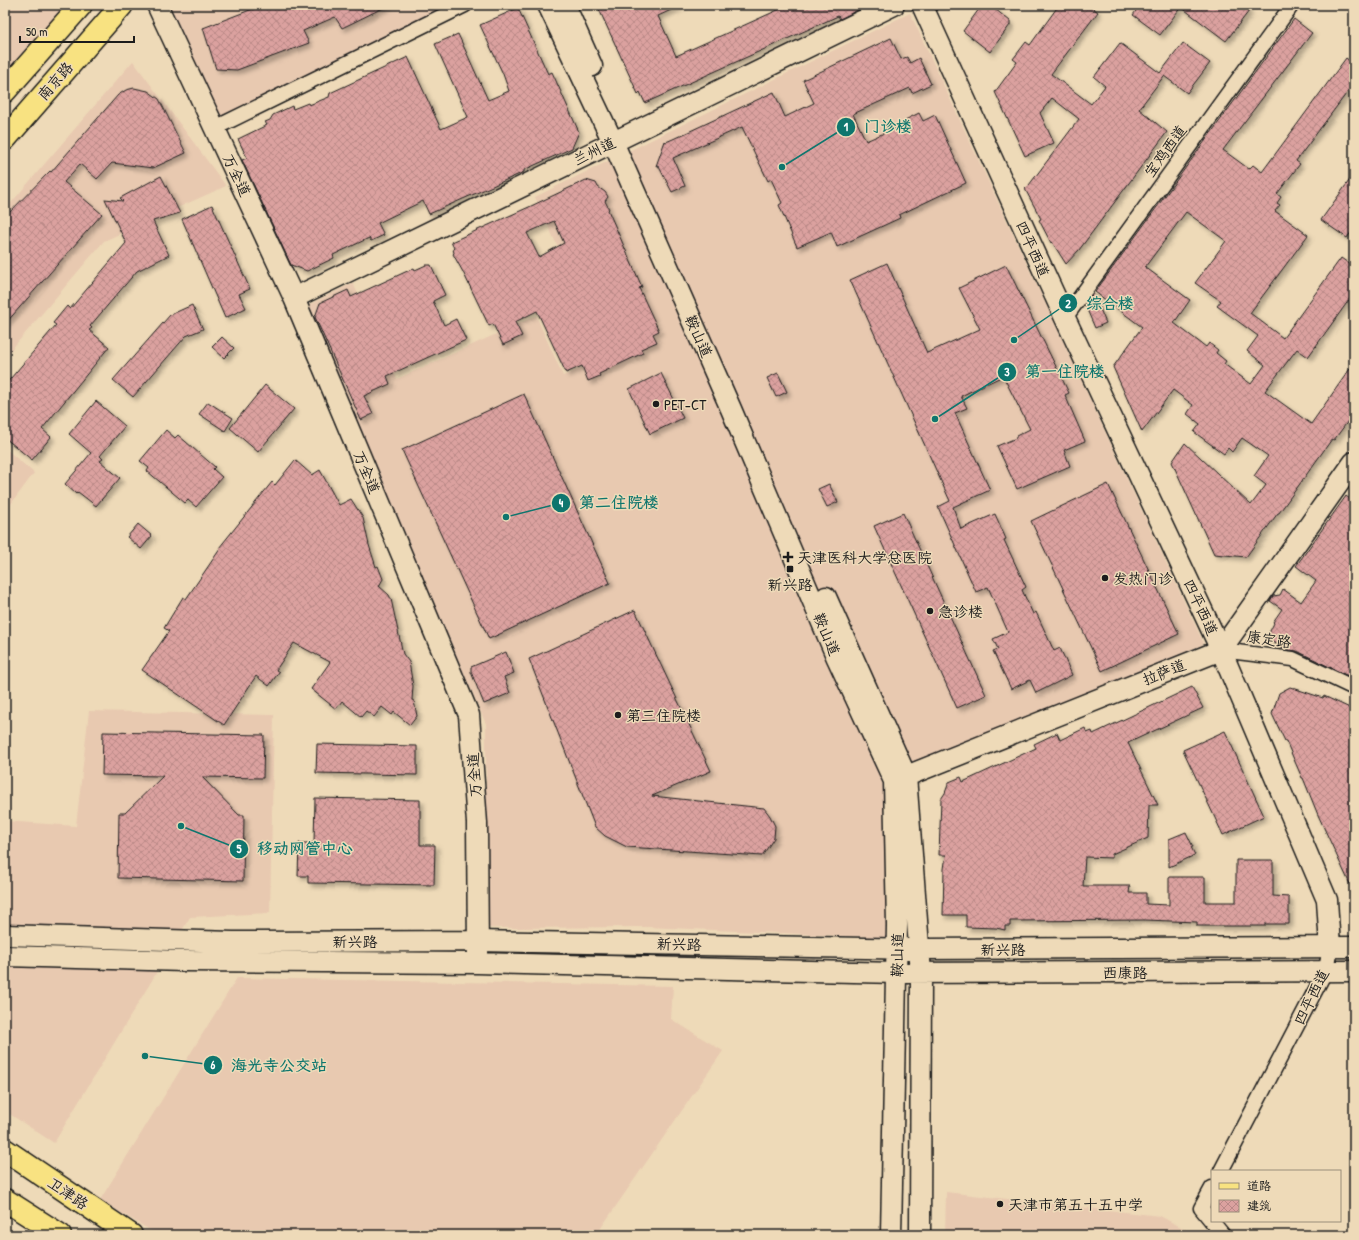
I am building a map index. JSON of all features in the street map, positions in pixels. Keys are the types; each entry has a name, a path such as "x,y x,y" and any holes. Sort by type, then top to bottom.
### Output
{"main road":[{"name":"南京路","path":"5,91 81,5"},
{"name":"南京路","path":"5,139 122,5"},
{"name":"万全道","path":"157,5 294,298 469,715 477,823 477,963"},
{"name":"鞍山道","path":"548,5 618,139"},
{"name":"鞍山道","path":"565,5 618,139 837,658 900,778 922,973 920,1235"},
{"name":"兰州道","path":"294,298 894,5"},
{"name":"四平西道","path":"922,5 1065,318 1221,650 1327,900 1330,947"},
{"path":"1221,650 1354,462"},
{"name":"拉萨道","path":"900,778 1221,650"},
{"name":"鞍山道","path":"891,1235 900,778"},
{"name":"新兴路","path":"5,935 233,942 478,941 920,949 1354,947"},
{"name":"西康路","path":"5,956 212,962 477,963 897,973 1354,971"},
{"name":"卫津路","path":"5,1150 131,1235"},
{"path":"5,1200 51,1233"}],"street":[{"path":"215,128 466,5"},
{"name":"宝鸡西道","path":"1065,318 1292,5"},
{"name":"康定路","path":"1221,650 1293,659 1354,688"},
{"name":"四平西道","path":"1222,1170 1326,970 1330,947"},
{"path":"1211,1190 1201,1208 1211,1220"},
{"path":"1212,1222 1223,1235"}],"shaded area":[{"path":"5,5 71,5 5,78"},
{"path":"164,5 451,5 222,130"},
{"name":"天津医科大学总医院","path":"910,13 1204,644 886,778 889,938 647,927 486,928 486,724 304,307 353,283 397,379 536,316 563,376 608,357 535,197"},
{"path":"133,61 226,186 104,241 5,357 5,210"},
{"path":"5,448 34,473 5,512"},
{"path":"89,711 274,715 270,913 190,917 54,1143 5,1111 5,821 76,826"},
{"path":"237,978 673,986 671,1019 723,1051 596,1235 158,1235 100,1200"},
{"name":"天津市第五十五中学","path":"946,1192 1160,1216 1196,1235 945,1235"}],"building":[{"path":"263,5 389,5 342,28 335,17 303,31 309,43 237,70 216,69 203,28"},
{"path":"597,5 682,5 658,16 676,56 789,5 868,5 840,19 838,16 645,103 640,92 638,94"},
{"path":"982,5 990,5 1010,21 1010,25 990,52 963,31"},
{"path":"1059,5 1089,5 1098,12 1051,74 1091,104 1105,86 1094,77 1120,43 1160,73 1183,43 1210,63 1187,93 1164,76 1139,109 1167,132 1079,250 1066,264 1052,242 1051,243 1039,220 1041,219 1025,189 1079,119 1052,98 1040,113 1054,143 1025,156 995,92 1017,62 1013,59 1026,42 1030,45"},
{"path":"1140,5 1241,5 1249,11 1226,41 1181,7 1160,35 1133,15"},
{"path":"518,8 548,74 552,72 579,132 572,148 524,170 524,172 429,214 423,201 378,223 384,235 371,241 369,238 333,255 334,258 307,271 291,265 242,160 247,158 238,139 267,125 265,122 270,120 273,115 292,106 293,109 308,103 309,105 329,97 330,93 408,57 441,129 468,117 435,44 458,34 488,100 509,91 503,74 480,25"},
{"path":"1294,19 1312,33 1223,150 1249,169 1253,165 1262,172 1346,58 1354,64 1354,94 1349,90 1296,161 1300,164 1277,194 1281,197 1277,203 1280,205 1275,211 1308,235 1250,313 1283,338 1341,258 1354,267 1354,293 1308,357 1297,349 1265,391 1311,424 1354,363 1354,413 1334,440 1332,439 1246,557 1214,554 1172,462 1185,443 1251,505 1266,485 1254,476 1268,456 1242,438 1232,452 1228,448 1224,454 1194,432 1200,424 1187,414 1193,405 1173,390 1142,432 1113,367 1142,327 1095,292","holes":["1186,212 1226,241 1195,283 1221,301 1217,306 1258,336 1247,351 1265,365 1251,384 1224,364 1226,361 1216,353 1218,350 1209,343 1206,347 1174,323 1190,300 1145,267"]},
{"path":"891,38 901,59 907,57 910,63 919,58 931,84 912,93 910,88 853,114 866,141 907,123 905,120 919,113 923,121 935,115 966,183 899,215 900,218 837,247 831,232 797,247 779,205 782,203 771,179 768,181 742,127 673,158 685,186 672,192 658,165 656,166 665,141 666,142 673,139 774,92 785,117 814,103 803,80"},
{"path":"134,88 148,91 159,99 186,153 153,168 112,163 97,179 80,164 64,182 102,214 5,324 5,217 50,171 51,172 118,95 126,90"},
{"path":"1354,174 1354,228 1347,238 1321,220"},
{"path":"161,176 180,213 153,221 169,255 137,271 90,326 92,328 89,330 109,347 42,429 51,437 32,460 5,438 5,385 56,325 53,323 67,306 70,309 126,243 105,199 123,201 120,198"},
{"path":"586,180 596,183 598,187 605,192 608,197 605,201 609,209 608,210 642,287 639,288 659,331 653,334 657,342 641,349 643,353 599,374 600,376 588,381 582,366 566,373 537,311 515,322 522,336 503,345 493,324 489,326 453,254 454,248 451,242","holes":["554,221 564,243 539,257 527,233"]},
{"path":"212,205 250,289 239,294 246,308 225,318 182,219"},
{"path":"887,263 927,353 980,329 959,288 1006,265 1069,393 1065,395 1085,441 1064,450 1070,466 1017,489 997,446 1016,438 1016,436 1030,429 1003,376 961,396 967,408 955,413 990,490 953,507 961,529 995,514 1006,539 1004,540 1026,587 1022,590 1033,614 1036,612 1054,651 1060,648 1072,675 1036,693 1030,680 1011,689 993,651 998,649 993,639 1008,632 988,587 976,592 938,507 950,501 850,280"},
{"path":"426,265 431,265 445,295 433,301 444,325 456,319 466,340 387,376 390,384 364,396 373,414 361,420 315,317 320,303 348,290 351,297 414,268 415,270"},
{"path":"1093,293 1106,323 1095,328 1085,305"},
{"path":"192,305 203,329 186,336 133,397 113,380 170,315"},
{"path":"222,337 234,348 224,358 212,347"},
{"name":"PET-CT","path":"661,373 683,418 650,434 629,389"},
{"path":"778,373 787,392 776,397 767,378"},
{"path":"265,385 294,409 258,452 230,428"},
{"path":"524,394 610,583 489,639 402,450"},
{"path":"96,401 125,426 100,456 103,459 100,461 120,478 96,506 78,492 76,494 65,484 91,453 69,434"},
{"path":"208,402 233,418 225,431 199,414"},
{"path":"166,430 175,438 178,435 215,467 213,469 222,477 196,507 188,500 185,503 147,471 149,468 140,461"},
{"path":"295,460 312,475 320,470 339,505 351,499 363,518 376,567 378,566 383,579 379,586 389,595 391,599 403,654 409,662 413,686 412,700 414,701 417,716 410,725 394,712 392,715 382,707 374,717 366,711 361,717 342,701 336,709 311,689 330,662 294,643 276,670 279,672 269,686 256,676 224,725 142,670 169,631 164,628 183,597 186,599 220,549 219,548 272,482 275,485"},
{"path":"829,484 838,502 827,507 818,489"},
{"name":"发热门诊","path":"1108,484 1179,634 1102,671 1031,521"},
{"path":"1346,496 1354,502 1354,679 1297,651 1289,650 1270,641 1268,635 1274,623 1273,622 1282,609 1270,601 1273,596 1280,595 1283,589 1301,602 1316,581 1296,566"},
{"name":"急诊楼","path":"903,513 986,695 957,708 874,526"},
{"path":"138,524 152,536 141,549 127,537"},
{"name":"第三住院楼","path":"635,610 711,771 652,796 764,808 775,826 774,838 762,856 627,847 605,836 595,827 529,659"},
{"path":"506,652 514,673 504,677 510,693 484,704 471,672 471,667"},
{"path":"1192,687 1203,708 1128,743 1158,805 1149,805 1148,838 1112,854 1112,858 1085,857 1083,886 1130,886 1129,893 1146,893 1146,904 1169,905 1169,877 1205,877 1205,902 1236,902 1236,860 1273,860 1273,896 1289,897 1289,924 1265,924 1265,926 1197,926 1197,922 1145,920 1010,921 1010,926 1005,926 1005,930 996,928 966,927 966,915 943,915 944,869 946,855 939,855 941,799 949,782 961,777 963,782 1036,748 1034,744 1057,733 1060,740 1085,728 1087,733 1092,731 1093,734"},
{"path":"1290,687 1323,698 1324,696 1354,710 1354,893 1318,815 1303,778 1272,714 1279,693"},
{"path":"1225,731 1264,816 1223,835 1183,750"},
{"path":"103,732 264,735 263,778 202,777 239,815 244,815 243,881 118,878 119,813 125,813 163,776 102,775"},
{"path":"317,744 417,746 417,775 316,773"},
{"path":"315,798 420,800 420,845 435,845 434,885 308,883 308,876 298,876 299,843 314,843"},
{"path":"1186,832 1195,855 1169,867 1169,839"}],"place":[{"name":"门诊楼","path":"782,167"},
{"name":"综合楼","path":"1014,340"},
{"name":"PET-CT","path":"656,404"},
{"name":"第一住院楼","path":"935,419"},
{"name":"第二住院楼","path":"506,517"},
{"name":"天津医科大学总医院","path":"788,557"},
{"name":"新兴路","path":"790,569"},
{"name":"发热门诊","path":"1105,578"},
{"name":"急诊楼","path":"930,611"},
{"name":"第三住院楼","path":"618,715"},
{"name":"移动网管中心","path":"181,826"},
{"name":"海光寺公交站","path":"145,1056"},
{"name":"天津市第五十五中学","path":"1000,1204"}]}
